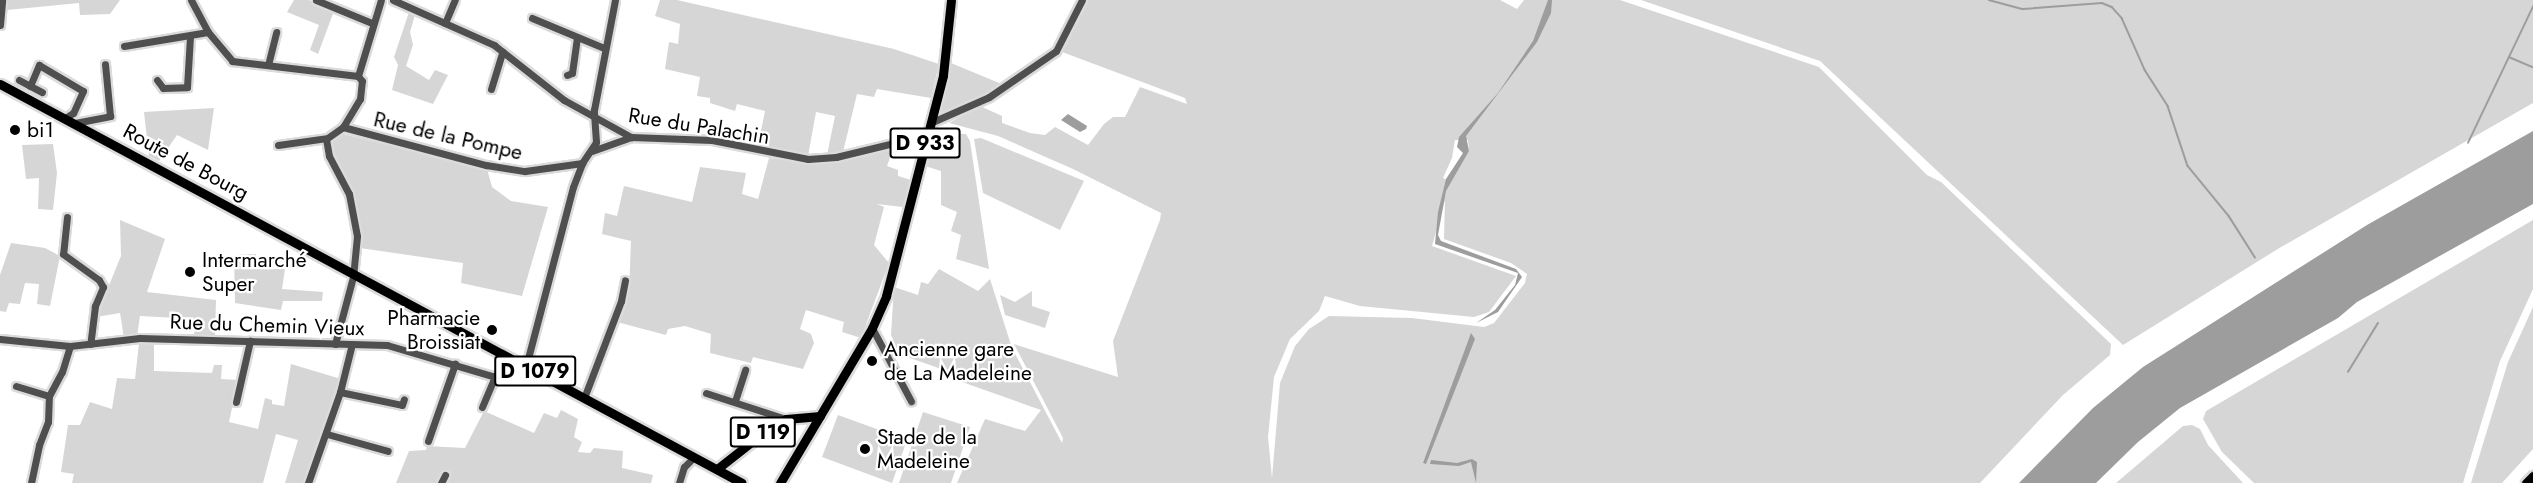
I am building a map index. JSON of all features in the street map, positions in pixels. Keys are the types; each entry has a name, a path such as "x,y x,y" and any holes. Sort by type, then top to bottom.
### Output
{"main road":[{"name":"D 933","path":"780,483 834,392 875,332 943,75 951,0"},
{"name":"Route de Bourg","path":"0,84 354,272"},
{"name":"D 1079","path":"354,272 742,483"},
{"name":"D 119","path":"717,469 760,434 786,419 820,416"}],"street":[{"path":"0,25 2,0"},
{"path":"191,0 208,32 232,61 358,76 362,81 360,99 343,128 327,138 278,145"},
{"path":"316,0 372,23"},
{"path":"358,76 372,23 381,0"},
{"name":"Rue du Palachin","path":"393,0 502,52 595,120 631,136 712,140 808,159 836,157 927,135"},
{"path":"445,23 455,0"},
{"path":"482,407 495,376 506,378 526,366 560,230 582,163 596,142 595,120 604,48 615,0"},
{"path":"930,123 989,97 1056,51 1082,0"},
{"path":"532,18 604,48"},
{"path":"124,46 190,37 208,32"},
{"path":"268,65 276,32"},
{"path":"157,80 163,88 188,87 190,37"},
{"path":"567,75 572,73 577,38"},
{"path":"491,89 502,52"},
{"path":"75,123 110,116 105,64"},
{"path":"30,86 39,65 82,91 73,113 65,118"},
{"path":"19,81 42,92"},
{"name":"Rue de la Pompe","path":"343,128 486,165 525,171 582,163"},
{"path":"592,151 631,136"},
{"path":"327,138 329,156 353,210 357,236 354,272 335,344"},
{"path":"67,217 63,254 99,280 103,287 94,306 90,344"},
{"path":"584,398 621,301 625,279"},
{"path":"875,332 911,401"},
{"name":"Rue du Chemin Vieux","path":"0,339 70,345 140,338 352,344 402,348 495,376"},
{"path":"236,402 250,341"},
{"path":"308,483 327,434 352,344"},
{"path":"31,483 39,445 48,422 49,396 69,356 70,345"},
{"path":"428,441 455,364"},
{"path":"735,400 745,370"},
{"path":"16,386 49,396"},
{"path":"340,392 402,405 404,399"},
{"path":"706,393 735,400 786,419"},
{"path":"327,434 388,451"},
{"path":"680,483 684,467 694,457"},
{"path":"441,483 445,475"}],"shaded area":[{"path":"5,0 120,0 110,14 80,15 79,3 7,10"},
{"path":"294,0 309,0 334,11 318,54 310,50 319,25 287,12"},
{"path":"660,0 677,0 894,49 939,64 931,98 877,89 874,97 857,94 843,152 827,155 835,116 816,112 808,156 758,146 765,111 737,104 735,111 710,103 710,98 697,96 700,77 665,69 669,42 678,44 680,24 655,16"},
{"path":"1086,0 1500,0 1517,9 1524,0 1620,0 1819,67 1927,175 1941,182 2111,344 2110,355 2063,395 1980,483 957,483 985,419 1025,431 1041,410 945,376 947,371 890,351 894,287 918,295 921,282 928,284 939,269 978,291 990,279 1012,348 1062,443 1063,438 1014,344 1118,377 1113,341 1160,220 1161,213 1073,169 998,136 949,123 980,106 1002,116 1002,123 1030,133 1045,135 1055,127 1088,145 1104,124 1113,117 1125,117 1140,87 1187,104 1185,98 1062,52","holes":["1455,140 1468,140 1469,151 1449,181 1443,178 1452,158","1445,200 1444,239 1511,263 1527,274 1525,283 1494,323 1484,327 1412,318 1329,316 1309,329 1295,346 1280,383 1272,478 1268,437 1274,377 1290,339 1319,311 1325,296 1360,306 1474,317 1489,312 1516,276 1432,246"]},
{"path":"1548,0 1552,0 1551,13 1537,42 1466,136 1469,151 1446,191 1438,235 1441,241 1516,269 1522,277 1498,312 1476,323 1495,310 1515,285 1518,273 1435,244 1438,212 1446,179 1463,153 1457,147 1459,137 1498,93 1533,41"},
{"path":"1641,0 2533,0 2533,103 2281,247 2123,345 1820,61"},
{"path":"409,12 415,15 410,32 413,45 406,66 429,80 435,70 448,75 433,104 392,90 398,65 394,57"},
{"path":"951,63 1004,85 947,114 940,111"},
{"path":"214,108 208,150 177,135 159,161 149,156 144,112"},
{"path":"1068,114 1087,126 1086,129 1080,132 1061,120"},
{"path":"2533,131 2533,204 2357,302 2338,318 2180,408 2138,442 2096,483 2019,483 2093,408 2143,367 2367,225"},
{"path":"339,133 487,169 492,187 511,201 548,207 522,296 461,283 463,263 360,248 353,198 332,154 332,141"},
{"path":"934,133 966,134 970,141 989,269 956,259 961,235 951,231 957,212 941,205 941,171 925,166"},
{"path":"981,138 1084,181 1060,230 983,193 974,139"},
{"path":"53,144 57,173 53,210 38,209 39,178 26,179 22,145"},
{"path":"894,146 887,166 898,170 898,176 911,180 903,207 877,204 884,207 874,245 889,263 861,338 842,332 844,322 806,310 800,329 811,334 814,343 803,369 753,357 751,363 710,353 711,334 685,326 668,329 666,335 617,322 626,292 629,292 631,241 602,234 605,213 617,216 624,186 692,202 700,167 746,173 742,194 758,199 769,158 806,163 839,161"},
{"path":"120,220 165,239 147,292 216,300 215,336 194,336 196,319 140,316 137,337 124,338 120,313 96,317 121,256"},
{"path":"2533,220 2533,289 2500,361 2463,483 2254,483 2222,452 2203,419 2206,411"},
{"path":"11,243 45,248 60,256 50,306 37,304 39,284 25,283 20,304 9,303 6,312 0,311 0,275"},
{"path":"256,254 256,269 285,269 282,289 323,292 322,301 283,301 281,310 235,303 234,255"},
{"path":"1032,291 1032,306 1050,312 1045,328 1005,315 1000,295 1015,302"},
{"path":"2533,307 2533,449 2502,483 2471,483 2508,362"},
{"path":"1471,333 1475,339 1426,464 1423,463"},
{"path":"139,343 154,343 154,371 212,373 214,365 222,365 221,379 238,380 229,422 258,429 265,398 272,400 272,404 284,406 291,364 341,379 306,483 285,483 298,440 276,434 263,483 72,483 74,474 61,472 68,425 80,425 90,402 112,409 117,378 135,379"},
{"path":"561,410 578,419 574,437 582,442 578,452 590,453 594,448 623,451 622,468 653,475 651,483 396,483 409,451 426,450 427,446 465,448 484,411 534,433 544,413 557,418"},
{"path":"923,412 970,427 951,483 899,483"},
{"name":"Stade de la Madeleine","path":"838,415 907,440 892,483 822,457"},
{"path":"2192,425 2200,429 2208,445 2243,483 2116,483 2183,426"},
{"path":"1472,459 1477,462 1476,483 1471,462 1459,466 1430,464 1431,460 1457,463"}],"waterway":[{"path":"1989,0 2023,9 2102,3 2112,7 2122,18 2145,70 2168,106 2188,166 2229,216 2255,257"},
{"path":"2468,143 2533,7"},
{"path":"2509,57 2533,67"},
{"path":"2348,372 2378,323"}],"place":[{"name":"bi1","path":"15,130"},
{"name":"Intermarché Super","path":"190,272"},
{"name":"Pharmacie Broissiat","path":"492,330"},
{"name":"Ancienne gare de La Madeleine","path":"872,361"},
{"name":"Stade de la Madeleine","path":"865,449"}]}
